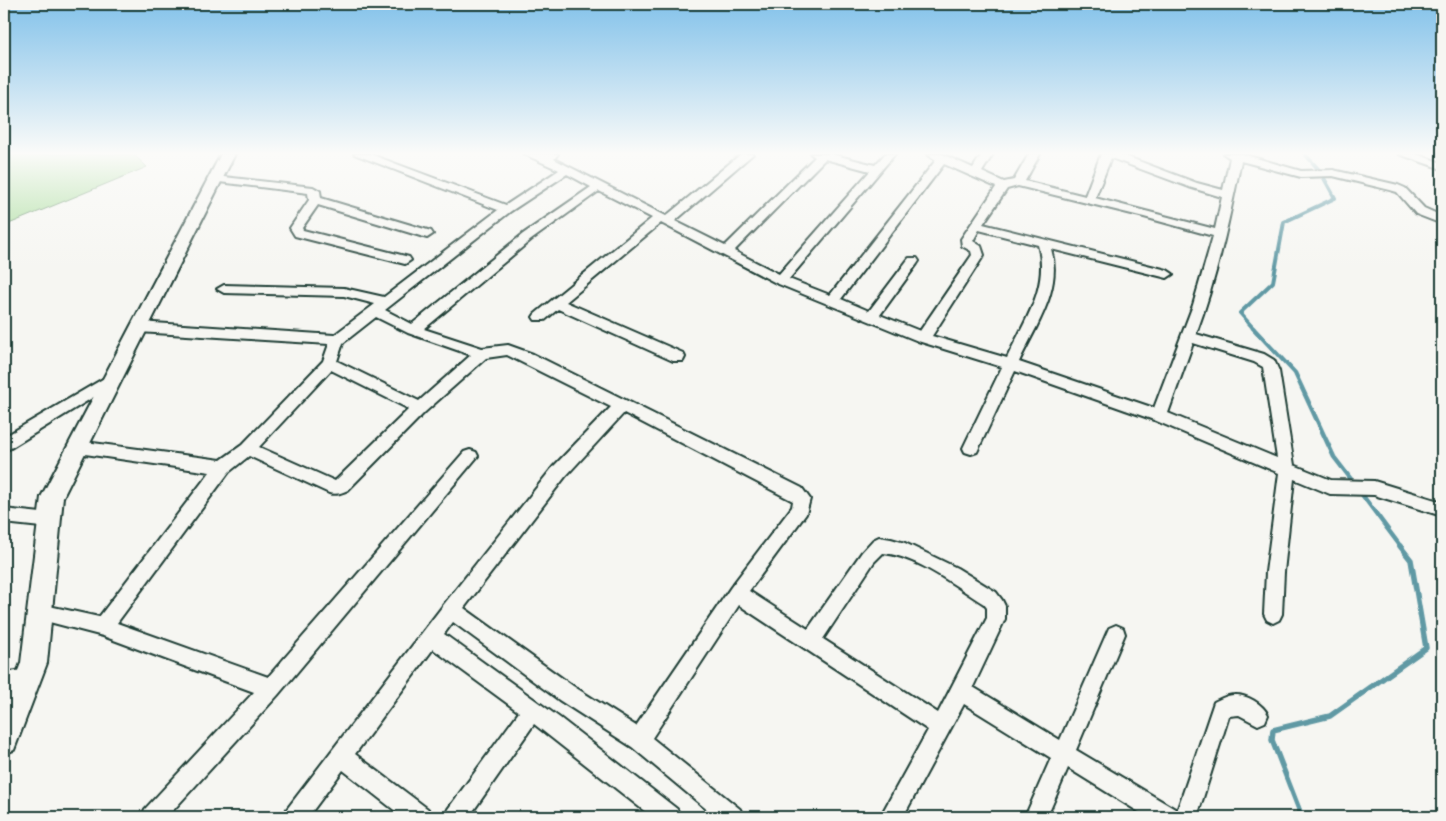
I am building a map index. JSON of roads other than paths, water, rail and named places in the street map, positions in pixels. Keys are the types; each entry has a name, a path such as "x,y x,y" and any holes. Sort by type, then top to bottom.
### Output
{"main road":[{"path":"4,740 34,664 52,497 208,192"}],"street":[{"path":"314,192 315,200 296,228 299,233 405,260"},
{"path":"462,192 507,209"},
{"path":"103,627 223,467 248,448 329,364 337,340 507,209 532,192"},
{"path":"413,330 527,237 590,192"},
{"path":"611,192 781,280 923,338 1010,364 1159,416 1330,487 1374,488 1442,509"},
{"path":"540,317 699,192"},
{"path":"726,252 783,192"},
{"path":"781,280 857,192"},
{"path":"833,301 911,192"},
{"path":"923,338 978,255 978,249 965,242 999,192"},
{"path":"1057,192 1220,234"},
{"path":"1089,199 1092,192"},
{"path":"1159,416 1189,337 1220,234 1228,195 1219,192"},
{"path":"1403,192 1424,214 1442,220"},
{"path":"315,200 427,234"},
{"path":"976,226 1167,274"},
{"path":"971,448 1044,294 1050,273 1050,263 1043,243"},
{"path":"871,317 913,261"},
{"path":"224,289 344,292 382,306 413,330 482,353 508,350 796,493 802,499 800,509 737,593 640,740"},
{"path":"556,303 678,357"},
{"path":"139,327 337,340"},
{"path":"1189,337 1259,358 1269,364 1272,371 1287,470 1275,572 1273,614"},
{"path":"248,448 336,488 342,485 420,408 482,353"},
{"path":"329,364 420,408"},
{"path":"4,444 113,378"},
{"path":"295,817 451,609 559,472 621,406"},
{"path":"78,447 223,467"},
{"path":"153,817 271,688 470,456"},
{"path":"4,516 50,521"},
{"path":"810,641 868,557 879,545 888,544 923,559 990,598 996,606 996,619 961,691 891,817"},
{"path":"737,593 940,726"},
{"path":"451,609 566,693 640,740 732,817"},
{"path":"40,612 103,627 271,688"},
{"path":"1036,817 1116,634"},
{"path":"431,636 532,710 668,817"},
{"path":"4,682 28,679"},
{"path":"961,691 1166,817"},
{"path":"1186,817 1221,709 1229,704 1240,704 1258,715"},
{"path":"456,817 532,710"},
{"path":"340,756 420,817"}],"waterway":[{"path":"1254,329 1240,313 1273,282 1284,222 1335,198 1332,192"},
{"path":"1253,328 1295,373 1334,457 1354,483"},
{"path":"1360,492 1401,547"},
{"path":"1302,817 1272,740 1273,730 1330,716 1426,648 1411,560 1400,546"}]}
